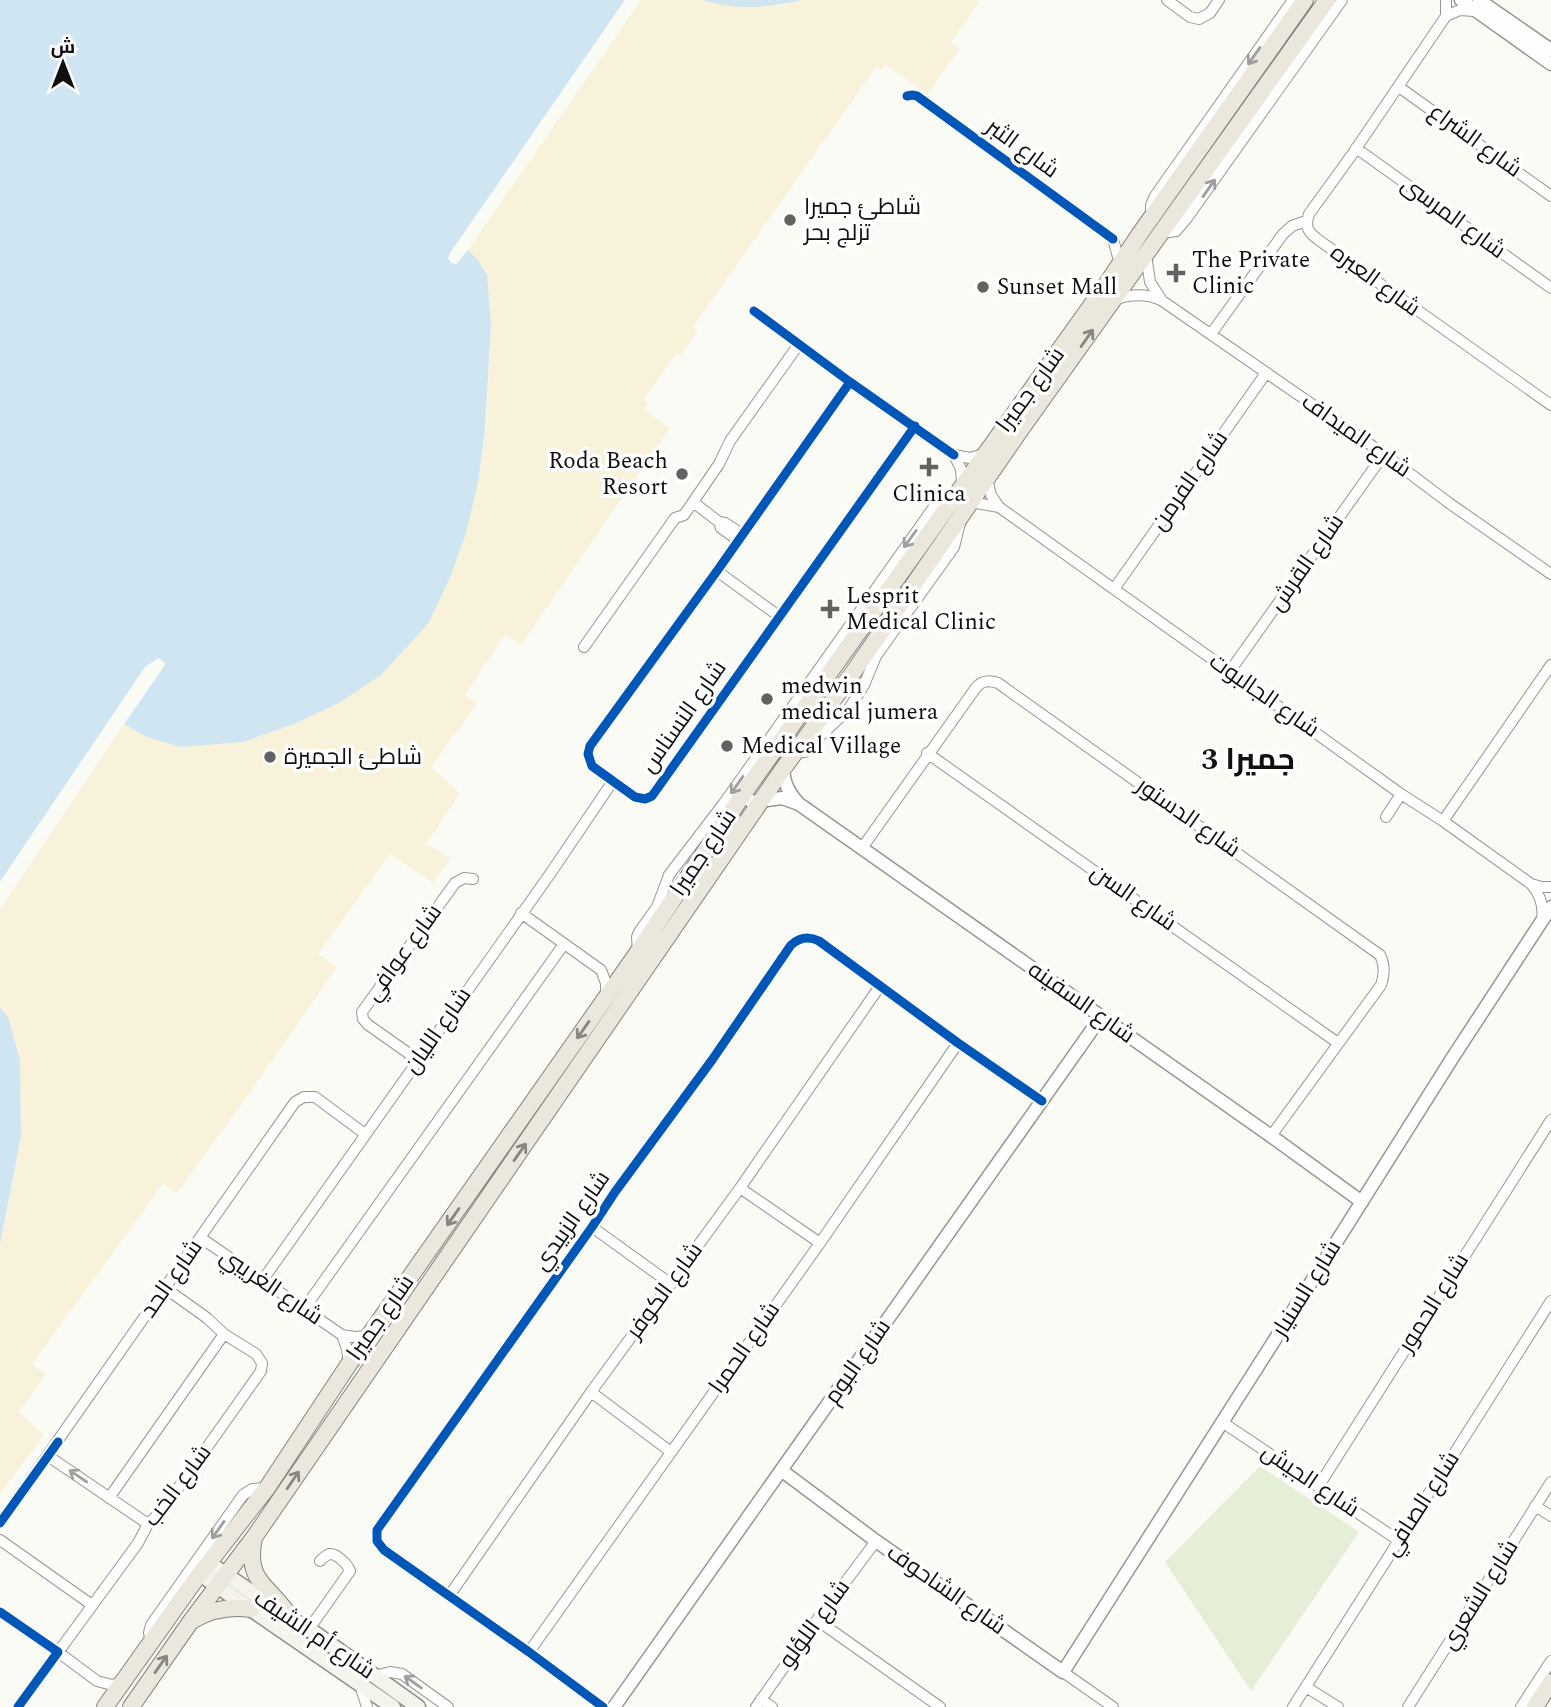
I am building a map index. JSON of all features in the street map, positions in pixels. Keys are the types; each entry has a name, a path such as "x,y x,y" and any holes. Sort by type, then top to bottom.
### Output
{"main road":[{"name":"شارع جميرا","path":"105,1707 204,1569 267,1488 368,1336 638,953 745,791 963,494 985,454 1306,0"},
{"name":"شارع جميرا","path":"131,1707 255,1536 783,769 852,674 960,516 963,494 987,478 1262,93 1323,3"},
{"path":"1261,114 1262,93"},
{"path":"721,827 734,825 738,835"},
{"path":"255,1536 251,1556 254,1571 258,1580 283,1605 292,1620"},
{"name":"شارع أم الشيف","path":"204,1569 309,1629 418,1707"},
{"name":"شارع أم الشيف","path":"222,1580 251,1609 393,1707"},
{"path":"191,1621 214,1610 238,1607 251,1609"},
{"path":"1535,1707 1551,1682"}],"street":[{"path":"1167,0 1189,17 1199,19 1210,13 1219,0"},
{"path":"1151,219 1151,205 1155,196 1293,0"},
{"path":"1162,233 1176,231 1183,224 1342,0"},
{"path":"1446,0 1446,16"},
{"path":"1461,0 1479,6 1551,50"},
{"path":"1212,334 1283,234 1292,226 1306,221 1446,16 1479,6"},
{"path":"1479,6 1551,64"},
{"name":"شارع الشراع","path":"1399,87 1551,196"},
{"name":"شارع الثبر","path":"906,96 917,96 1113,239"},
{"name":"شارع المرسى","path":"1356,148 1550,284"},
{"name":"شارع العبره","path":"1306,221 1308,231 1315,237 1551,405"},
{"path":"1120,264 1113,239 1139,235"},
{"path":"1146,255 1150,282 1161,300"},
{"name":"شارع الميداف","path":"1113,301 1141,294 1161,300 1384,454 1551,574"},
{"path":"754,311 954,455 970,458 985,454"},
{"path":"584,648 675,518 684,514 693,502 719,464 730,441 799,344"},
{"name":"شارع الفرمن","path":"1114,589 1266,373"},
{"name":"شارع النسناس","path":"850,382 590,746 590,762 635,797 645,799 652,796 915,426"},
{"name":"شارع القرش","path":"1230,671 1384,454"},
{"path":"638,953 639,932 657,907 669,874 724,803 936,504 945,496 963,494 961,469 954,455"},
{"path":"987,478 991,495 999,507"},
{"name":"شارع الجالبوت","path":"963,494 999,507 1531,884 1551,887"},
{"path":"693,502 719,522 721,528 740,537"},
{"path":"717,571 780,617"},
{"path":"1443,821 1551,665"},
{"name":"شارع الدستور","path":"862,848 978,685 987,681 999,683 1380,954 1385,970 1381,985 1271,1136"},
{"name":"شارع السن","path":"928,753 1338,1043"},
{"name":"شارع السفينه","path":"783,769 788,790 799,804 1362,1202"},
{"name":"شارع الليان","path":"262,1280 613,781"},
{"path":"745,791 750,801 755,803 782,798 799,804"},
{"path":"1386,817 1401,794"},
{"name":"شارع عوافي","path":"418,1060 367,1024 362,1012 455,883 464,878 474,879"},
{"path":"1531,884 1541,903 1541,922"},
{"name":"شارع السنيار","path":"1063,1672 1551,907"},
{"path":"521,913 601,970 606,982 606,996"},
{"name":"شارع الزبيدي","path":"603,1707 384,1550 377,1541 377,1530 795,941 810,937 819,941 1042,1101"},
{"path":"304,1309 564,944"},
{"path":"601,970 628,966"},
{"name":"شارع الكوفر","path":"449,1596 591,1392 740,1188 880,986"},
{"name":"شارع البوم","path":"614,1707 1101,1017"},
{"name":"شارع الحمرا","path":"529,1652 820,1243 958,1043"},
{"name":"شارع الحد","path":"0,1522 295,1102 308,1096 315,1097 365,1134"},
{"name":"شارع الحمور","path":"1318,1487 1550,1125"},
{"path":"740,1188 820,1243"},
{"path":"592,1227 671,1283"},
{"name":"شارع الغريبي","path":"201,1238 342,1335 368,1336"},
{"name":"شارع الخب","path":"19,1707 138,1543 148,1524 162,1511 261,1371 258,1357 165,1288"},
{"name":"شارع الصافي","path":"1293,1707 1398,1540 1546,1318 1551,1301"},
{"path":"109,1498 224,1334"},
{"name":"شارع الغريبي","path":"342,1335 349,1364"},
{"path":"591,1392 671,1452"},
{"name":"شارع الجيش","path":"1222,1422 1398,1540"},
{"path":"48,1456 148,1524"},
{"name":"شارع الشاحوف","path":"781,1470 876,1541 1113,1707"},
{"name":"شارع الشعري","path":"1408,1707 1551,1482"},
{"path":"151,1642 151,1625 243,1495 252,1489 267,1488"},
{"path":"1535,1506 1551,1516"},
{"path":"0,1540 92,1605"},
{"name":"شارع اللؤلو","path":"759,1703 876,1541"},
{"path":"309,1629 351,1571 334,1555 327,1555 320,1561"},
{"path":"0,1612 97,1681 112,1685 123,1682"},
{"path":"817,1620 940,1707"},
{"path":"1521,1707 1551,1661"},
{"path":"374,1676 390,1672 402,1674 448,1707"},
{"path":"97,1681 103,1691 105,1707"},
{"path":"360,1684 367,1707"},
{"path":"1306,1687 1338,1707"},
{"path":"759,1703 772,1707"}],"green space":[{"path":"548,1091 552,1094 435,1259 431,1257"},
{"path":"1260,1466 1359,1532 1251,1691 1165,1562"}],"sand":[{"name":"شاطئ الجميرة","path":"641,0 702,0 733,6 780,6 802,0 976,0 979,3 951,42 960,49 927,94 886,65 881,70 876,67 693,327 698,331 681,355 677,353 643,400 648,404 645,410 670,428 521,645 505,635 465,695 477,704 431,767 460,793 426,844 451,858 433,883 390,854 318,954 337,967 251,1091 177,1193 163,1184 32,1364 46,1374 19,1412 44,1435 0,1494 0,1244 21,1137 8,1017 0,1007 0,909 124,724 147,737 243,742 294,724 339,703 428,624 450,578 466,533 478,483 486,430 491,324 483,267 468,250"}],"water":[{"path":"0,0 625,0 448,258 456,264 468,250 478,260 487,275 491,324 485,430 478,483 466,533 450,578 428,624 381,675 339,703 294,724 243,742 181,747 147,737 124,724 165,665 159,658 145,667 0,882"},
{"path":"702,0 802,0 752,7"},
{"path":"0,1007 8,1017 20,1060 21,1137 0,1244"}],"pier":[{"path":"625,0 629,0 452,258 455,260 465,247 470,247 456,264 451,263 448,258 451,252"},
{"path":"159,658 165,664 122,727 121,722 161,665 158,662 147,670 0,886 0,882 145,667"}],"cycle path":[{"path":"907,96 917,96 1113,239"},
{"path":"754,311 954,455"},
{"path":"850,382 590,746 588,754 592,766 635,797 645,799 652,796 915,426"},
{"path":"603,1707 384,1550 377,1541 377,1530 791,945 805,938 819,941 1042,1101"},
{"path":"0,1523 58,1442"},
{"path":"0,1612 58,1652 18,1707"}],"place":[{"name":"شاطئ جميرا تزلج بحر","path":"790,220"},
{"name":"The Private Clinic","path":"1176,273"},
{"name":"Sunset Mall","path":"983,287"},
{"name":"Clinica","path":"929,467"},
{"name":"Roda Beach Resort","path":"682,474"},
{"name":"Lesprit Medical Clinic","path":"830,609"},
{"name":"medwin medical jumera","path":"767,699"},
{"name":"Medical Village","path":"727,746"},
{"name":"شاطئ الجميرة","path":"270,757"}],"district":[{"name":"جميرا 3","path":"1248,760"}]}
